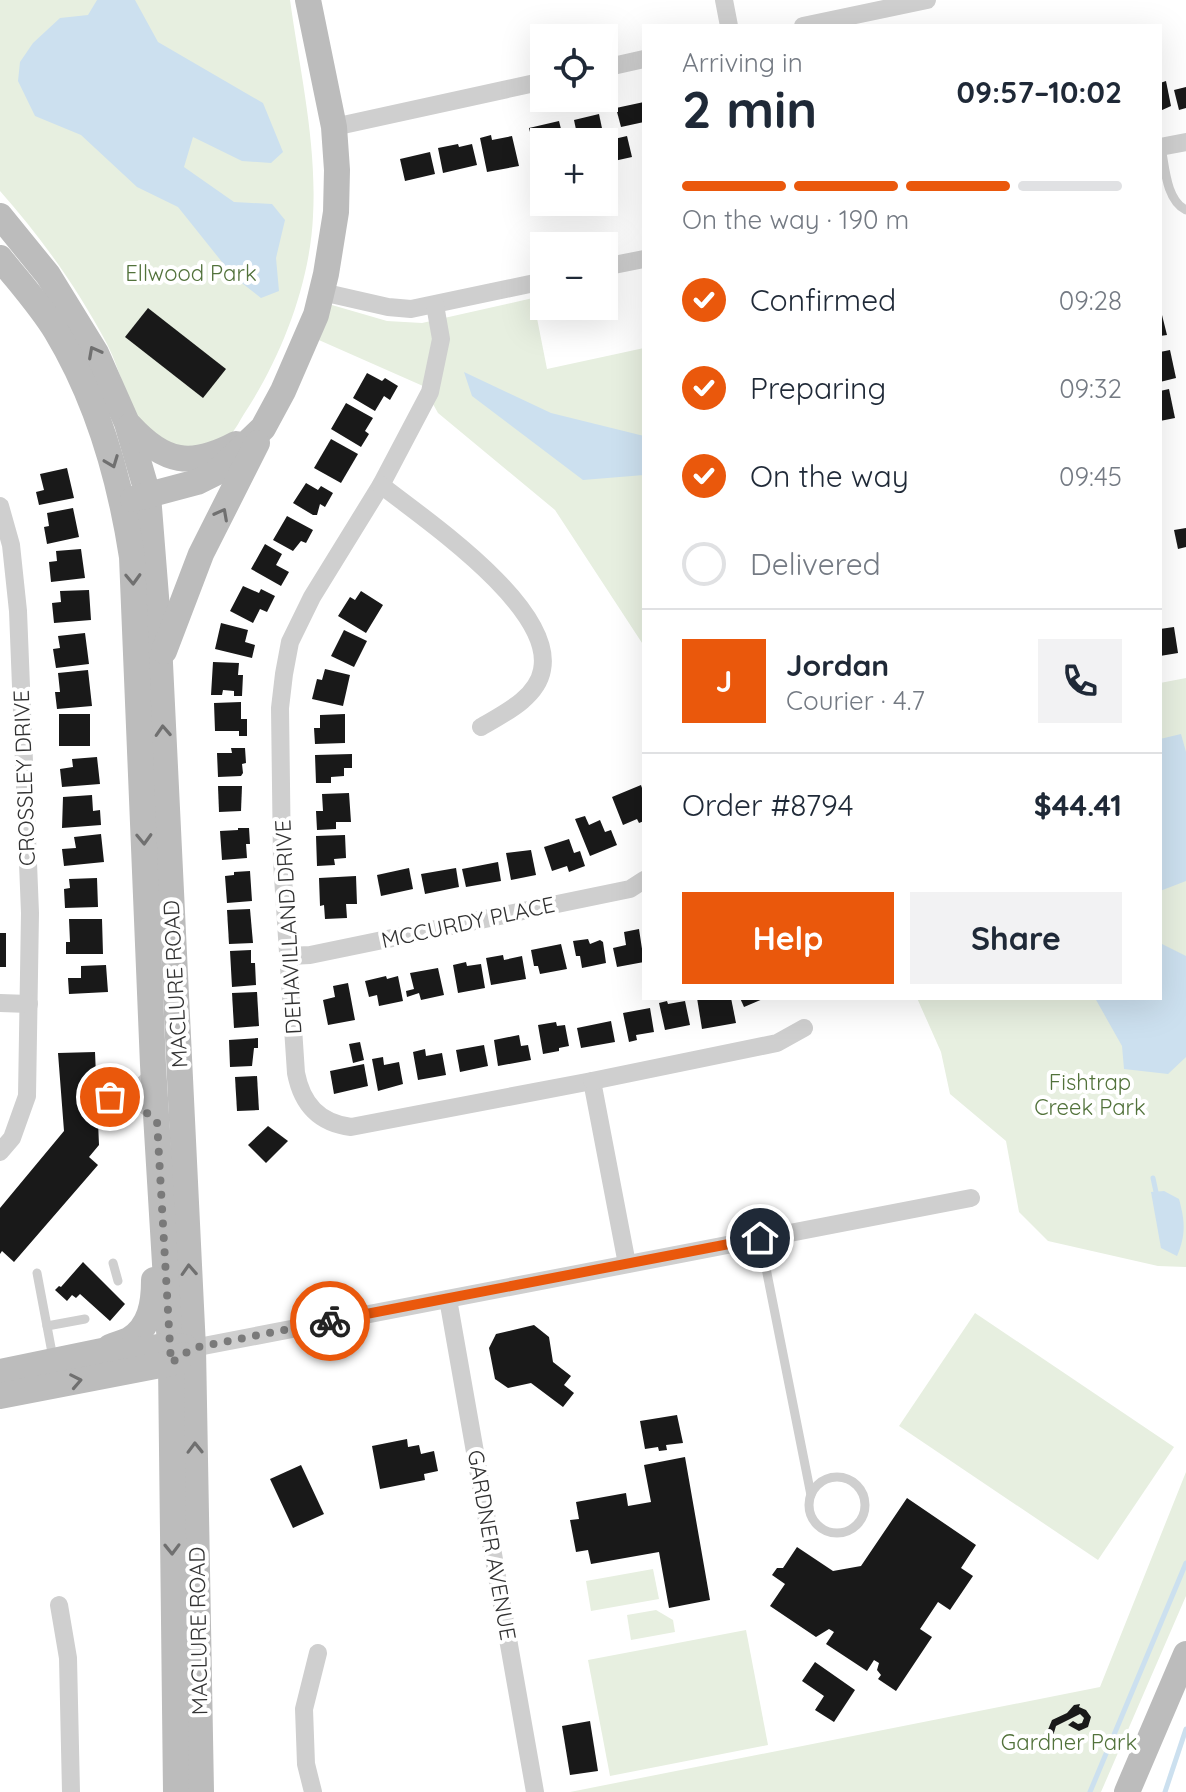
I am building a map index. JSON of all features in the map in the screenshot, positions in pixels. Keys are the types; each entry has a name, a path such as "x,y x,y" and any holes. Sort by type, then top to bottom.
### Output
{"main road":[{"path":"160,663 201,554 289,379 316,315 322,292 336,212 334,127 308,0"},
{"name":"MACLURE ROAD","path":"0,216 48,275 77,321 96,353 127,423 160,663 178,1352 201,1792"},
{"name":"MACLURE ROAD","path":"0,258 56,331 82,383 118,478 136,498 132,557 153,1065 163,1239 178,1352 176,1792"},
{"path":"127,423 151,447 179,459 197,460 213,456 263,428"},
{"path":"136,498 197,482 217,472 263,428"},
{"path":"0,1372 102,1351 131,1339 146,1321 154,1301 154,1257 163,1239"},
{"path":"102,1351 178,1352"},
{"path":"0,1396 178,1352"},
{"path":"1127,1792 1186,1654"}],"street":[{"path":"724,0 729,24"},
{"path":"813,24 927,0"},
{"path":"618,65 642,59"},
{"path":"334,127 530,84"},
{"path":"1162,147 1186,142"},
{"path":"618,264 642,259"},
{"path":"322,292 411,309 530,284"},
{"name":"DEHAVILLAND DRIVE","path":"435,305 441,339 430,392 381,485 312,597 290,642 284,674 280,708 282,862 296,1073 300,1092 316,1113 337,1125 363,1125 592,1081"},
{"path":"381,485 474,558 517,602 534,628 542,651 542,670 534,688 511,710 481,727"},
{"name":"CROSSLEY DRIVE","path":"0,506 11,545 18,611 30,913 27,1096 12,1138 0,1152"},
{"name":"MCCURDY PLACE","path":"289,956 310,955 630,889 642,881"},
{"path":"0,1003 29,1004"},
{"path":"627,1264 592,1081 777,1043 804,1028"},
{"path":"178,1352 971,1198"},
{"name":"GARDNER AVENUE","path":"448,1299 532,1791"},
{"path":"59,1605 68,1658 71,1792"},
{"path":"313,1792 306,1764 304,1709 318,1653"}],"lane":[{"path":"1162,152 1172,198 1186,210"},
{"path":"110,1097 125,1096 142,1082 153,1065"},
{"path":"125,1096 157,1121"},
{"path":"760,1238 811,1495 809,1505 815,1522 831,1532 849,1530 862,1517 865,1508 860,1490 846,1478 829,1478 821,1482 811,1495"},
{"path":"113,1263 118,1281"},
{"path":"37,1273 54,1361"},
{"path":"47,1326 85,1319"}],"green space":[{"name":"Ellwood Park","path":"0,0 290,0 312,162 311,242 300,294 270,369 231,434 216,444 175,446 161,441 148,430 133,408 107,344 84,303 44,245 0,191"},
{"path":"530,299 530,320 537,320 547,369 642,348 642,643 555,510 438,413 423,386 312,337 325,303 387,321 422,323"},
{"name":"Fishtrap Creek Park","path":"1186,678 1186,1267 1158,1266 1048,1241 1019,1212 1006,1141 950,1094 941,1052 918,1000 1162,1000 1162,683"},
{"path":"975,1313 1174,1447 1098,1560 899,1426"},
{"name":"Gardner Park","path":"1186,1472 1186,1596 1101,1792 570,1792 1100,1687"},
{"path":"653,1569 659,1599 591,1611 586,1581"},
{"path":"656,1610 673,1620 675,1632 631,1640 627,1615"},
{"path":"746,1630 768,1745 610,1776 588,1660"}],"water":[{"path":"97,0 135,0 158,42 263,103 283,152 271,163 242,161 193,137 184,167 234,202 272,204 285,220 276,258 279,291 261,298 234,277 178,207 137,187 81,135 35,116 18,81 20,62 33,43 60,18 88,15"},
{"path":"464,372 551,413 642,436 642,475 583,480 472,396"},
{"path":"1181,734 1186,752 1186,881 1162,890 1162,739"},
{"path":"1162,944 1186,956 1186,1057 1168,1074 1124,1069 1122,1046 1096,1000 1162,1000"},
{"path":"1164,1191 1179,1199 1182,1214 1184,1228 1177,1256 1161,1248 1151,1192"}],"building":[{"path":"1166,81 1171,106 1162,110 1162,82"},
{"path":"1186,87 1186,108 1179,110 1174,90"},
{"path":"642,102 642,122 621,127 618,108"},
{"path":"599,114 602,128 576,128 574,120"},
{"path":"559,121 561,128 530,128 530,132 529,128"},
{"path":"491,135 492,140 512,136 519,166 487,172 480,138"},
{"path":"627,136 632,157 618,160 618,138"},
{"path":"458,144 459,147 472,144 477,165 443,173 438,148"},
{"path":"430,152 435,174 405,181 400,159"},
{"path":"148,308 226,369 203,398 125,337"},
{"path":"1162,315 1167,335 1162,336"},
{"path":"1170,350 1176,378 1162,382 1162,352"},
{"path":"367,373 398,386 390,400 384,396 375,411 353,398"},
{"path":"1169,389 1175,418 1162,421 1162,391"},
{"path":"346,403 373,418 365,431 369,434 361,447 331,429"},
{"path":"331,439 358,454 341,483 314,468"},
{"path":"67,468 74,498 39,505 36,492 44,490 40,474"},
{"path":"306,483 333,493 325,507 320,504 317,515 293,503"},
{"path":"73,508 79,537 47,544 44,527 49,526 47,513"},
{"path":"287,516 313,530 306,543 301,541 293,551 273,540"},
{"path":"1186,528 1186,547 1178,549 1174,530"},
{"path":"265,544 282,554 276,565 289,572 281,586 251,569"},
{"path":"81,549 85,578 51,582 49,562 57,561 56,551"},
{"path":"243,586 259,593 261,589 275,596 267,612 260,609 253,623 230,611"},
{"path":"89,590 91,620 54,623 52,603 61,602 60,591"},
{"path":"361,591 383,605 366,633 338,616 350,597 355,600"},
{"path":"221,623 248,630 245,642 255,645 252,658 215,649"},
{"path":"1174,627 1178,653 1162,656 1162,629"},
{"path":"344,630 367,641 354,667 331,656"},
{"path":"85,633 89,664 56,668 53,649 60,648 58,636"},
{"path":"213,662 239,663 238,675 243,675 242,696 234,696 234,691 223,690 222,695 211,695"},
{"path":"325,669 350,675 343,706 312,699 317,679 322,680"},
{"path":"88,670 92,706 57,709 55,692 60,692 58,673"},
{"path":"241,702 241,719 247,719 247,736 239,736 239,731 215,731 214,703"},
{"path":"59,714 90,714 90,746 59,746"},
{"path":"345,714 345,743 315,744 314,728 320,728 320,715"},
{"path":"231,748 245,748 243,773 241,776 218,777 217,753 232,753"},
{"path":"352,754 352,768 344,768 344,776 331,777 331,783 316,783 315,755"},
{"path":"97,757 100,784 62,787 60,769 73,767 72,759"},
{"path":"641,785 642,822 639,823 637,819 623,825 612,797"},
{"path":"218,786 242,786 241,811 219,812"},
{"path":"349,793 351,822 336,822 336,829 317,830 316,811 323,811 322,794"},
{"path":"92,795 93,811 100,810 101,825 62,828 63,797"},
{"path":"585,816 589,825 600,820 605,832 611,830 617,845 590,856 575,819"},
{"path":"249,828 247,858 222,860 220,831"},
{"path":"101,834 104,862 64,866 62,849 76,848 74,837"},
{"path":"345,835 346,858 334,859 335,865 317,866 316,836"},
{"path":"569,839 574,853 580,851 585,866 569,872 567,866 552,871 544,847"},
{"path":"531,850 536,875 511,880 506,853"},
{"path":"498,862 501,881 466,887 462,869"},
{"path":"409,868 413,889 381,896 377,875"},
{"path":"456,868 459,887 425,894 421,874"},
{"path":"250,871 252,901 227,903 225,876"},
{"path":"356,876 357,904 346,904 347,918 325,919 324,905 320,906 319,878"},
{"path":"97,878 98,907 65,908 64,889 70,888 69,879"},
{"path":"250,909 253,943 229,944 227,910"},
{"path":"69,919 102,919 103,954 66,954 66,942 70,942"},
{"path":"639,929 642,962 617,967 613,948 626,945 624,932"},
{"path":"0,933 6,933 6,967 0,967"},
{"path":"588,939 590,944 600,940 603,942 606,963 582,968 573,941"},
{"path":"561,944 567,969 540,974 538,966 534,966 531,950"},
{"path":"251,950 256,985 232,987 230,951"},
{"path":"503,955 504,960 522,956 526,979 491,985 486,958"},
{"path":"466,962 467,966 481,964 485,988 458,993 453,965"},
{"path":"106,965 108,992 69,994 68,978 81,978 81,966"},
{"path":"438,968 444,995 421,1000 419,993 407,997 406,991 414,989 410,973"},
{"path":"386,976 387,979 398,976 403,1001 379,1006 377,995 369,997 365,981"},
{"path":"348,983 355,1020 328,1025 323,1000 335,997 333,986"},
{"path":"257,992 259,1026 234,1028 232,993"},
{"path":"697,1000 731,1000 736,1023 702,1029"},
{"path":"741,1000 760,1000 744,1007"},
{"path":"667,1001 668,1004 685,1001 690,1025 665,1030 659,1003"},
{"path":"650,1008 654,1032 636,1035 637,1040 629,1042 623,1013"},
{"path":"611,1021 615,1042 581,1048 577,1028"},
{"path":"556,1022 557,1026 565,1025 569,1046 543,1054 538,1025"},
{"path":"519,1035 521,1046 528,1045 531,1060 498,1066 494,1040"},
{"path":"258,1038 252,1066 230,1067 229,1040"},
{"path":"360,1042 364,1060 353,1063 349,1044"},
{"path":"484,1045 488,1066 460,1072 456,1050"},
{"path":"425,1049 426,1056 442,1053 446,1075 418,1080 413,1052"},
{"path":"95,1052 99,1145 89,1157 98,1165 14,1262 2,1251 0,1254 0,1208 64,1131 58,1053"},
{"path":"383,1057 384,1065 399,1062 403,1084 378,1091 372,1059"},
{"path":"364,1064 368,1086 334,1094 330,1071"},
{"path":"257,1076 259,1110 237,1111 235,1077"},
{"path":"268,1126 288,1141 266,1163 248,1145"},
{"path":"83,1262 125,1304 110,1321 80,1294 76,1298 72,1295 67,1301 55,1290"},
{"path":"534,1325 549,1337 553,1362 571,1376 564,1385 574,1393 563,1407 531,1383 508,1388 495,1379 489,1348 496,1334"},
{"path":"677,1415 683,1443 666,1445 667,1450 659,1451 658,1447 645,1449 640,1421"},
{"path":"407,1439 408,1447 419,1445 421,1454 434,1451 438,1471 424,1474 425,1480 380,1489 372,1446"},
{"path":"685,1457 710,1600 669,1608 659,1552 591,1564 588,1550 576,1552 570,1520 579,1519 576,1502 626,1493 628,1506 651,1502 644,1465"},
{"path":"301,1465 324,1514 293,1528 270,1479"},
{"path":"907,1498 976,1545 961,1568 973,1576 950,1610 938,1602 920,1629 932,1637 896,1691 878,1679 881,1675 877,1670 879,1663 874,1660 867,1671 826,1644 834,1632 829,1629 816,1637 770,1606 785,1584 772,1575 777,1568 783,1568 797,1547 833,1571 861,1566"},
{"path":"815,1662 855,1690 834,1722 815,1710 824,1696 802,1681"},
{"path":"1080,1704 1079,1707 1091,1717 1088,1727 1079,1731 1068,1725 1073,1721 1082,1723 1084,1718 1080,1714 1056,1726 1053,1736 1041,1743 1035,1739 1047,1732 1052,1720"},
{"path":"590,1721 598,1771 570,1775 562,1726"}],"waterway":[{"path":"1153,1178 1156,1192"},
{"path":"1090,1792 1186,1563"},
{"path":"1165,1792 1186,1729"}],"way so far":[{"path":"110,1097 125,1096 157,1121 171,1363 193,1348 330,1321"}],"route":[{"path":"330,1321 760,1238"}]}
